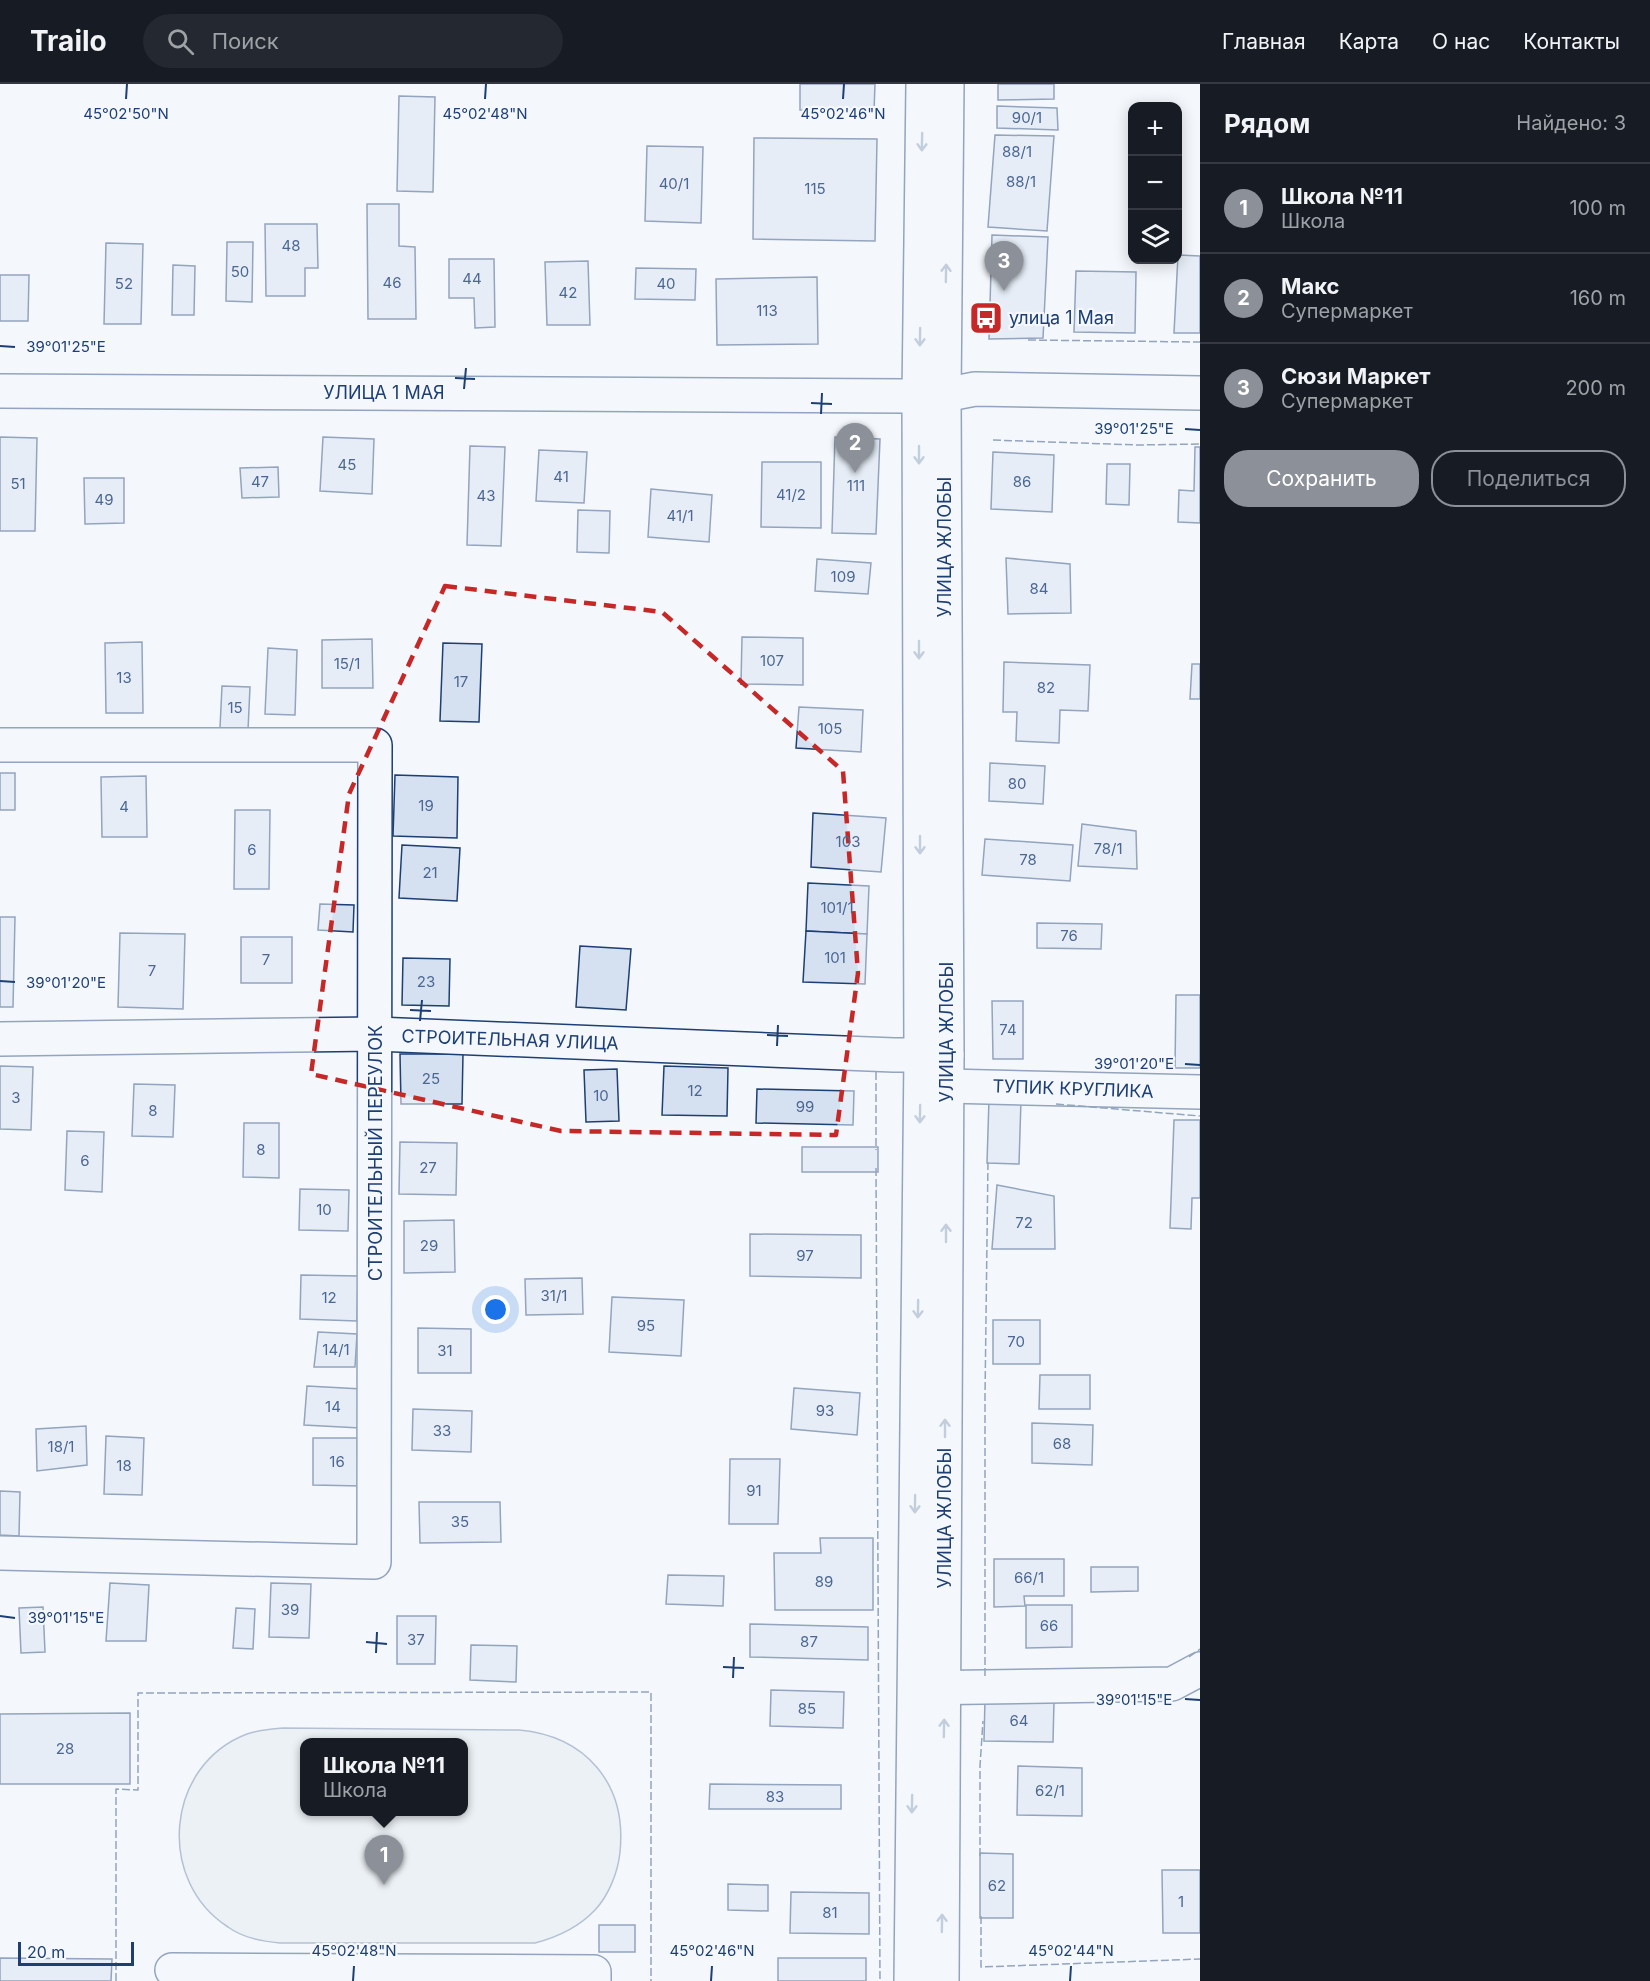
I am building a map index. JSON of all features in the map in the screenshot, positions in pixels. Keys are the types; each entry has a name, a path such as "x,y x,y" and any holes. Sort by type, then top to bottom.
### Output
{"street":[{"name":"УЛИЦА ЖЛОБЫ","path":"911,1981 929,1688 938,1065 932,395 923,84"},
{"name":"УЛИЦА ЖЛОБЫ","path":"932,395 947,84"},
{"name":"УЛИЦА 1 МАЯ","path":"0,391 932,395 975,389 1200,393"},
{"name":"СТРОИТЕЛЬНЫЙ ПЕРЕУЛОК","path":"0,745 375,745 376,1034 374,1562 0,1553"},
{"name":"СТРОИТЕЛЬНАЯ УЛИЦА","path":"0,1039 376,1034 938,1065"},
{"name":"ТУПИК КРУГЛИКА","path":"938,1065 1200,1092"},
{"path":"929,1688 1172,1684 1200,1669"},
{"name":"УЛИЦА ЖЛОБЫ","path":"929,1688 942,1981"},
{"path":"172,1970 594,1972 594,1981"}],"highlighted area":[{"path":"445,586 662,612 843,771 858,973 836,1135 561,1131 311,1074 349,794"}],"shaded area":[{"path":"278,1728 519,1730 543,1734 564,1742 582,1753 597,1768 609,1785 617,1805 620,1852 609,1890 595,1910 582,1922 560,1935 535,1943 280,1943 240,1934 205,1907 189,1882 181,1854 180,1825 186,1797 199,1771 220,1749 247,1734"}],"building":[{"path":"800,84 875,84 874,111 800,110"},
{"path":"998,84 1054,84 1054,99 998,100"},
{"path":"399,96 435,97 433,192 397,191"},
{"path":"997,106 1057,108 1058,130 997,128"},
{"path":"995,135 1054,136 1047,231 988,227"},
{"path":"754,138 877,139 875,241 753,239"},
{"path":"647,146 703,147 701,223 645,221"},
{"path":"367,204 399,204 399,246 415,247 416,319 368,319"},
{"path":"265,224 317,224 318,268 305,268 305,296 266,296"},
{"path":"992,235 1048,237 1043,338 989,339"},
{"path":"227,242 253,242 252,302 226,301"},
{"path":"106,243 143,244 141,324 104,324"},
{"path":"1182,255 1200,256 1200,333 1174,333 1178,264 1182,264"},
{"path":"449,259 494,259 495,327 475,328 474,298 449,298"},
{"path":"588,261 590,325 547,325 545,262"},
{"path":"173,265 195,266 194,315 172,315"},
{"path":"636,268 696,269 695,300 635,299"},
{"path":"1076,271 1136,272 1135,333 1074,332"},
{"path":"0,275 29,275 28,321 0,321"},
{"path":"817,277 818,344 717,345 716,279"},
{"path":"0,437 37,438 35,531 0,531"},
{"path":"323,437 374,439 372,494 320,491"},
{"path":"835,437 880,439 876,534 832,533"},
{"path":"470,446 505,447 501,546 467,545"},
{"path":"1195,447 1200,447 1200,523 1178,522 1179,490 1194,491"},
{"path":"539,450 587,452 584,503 536,501"},
{"path":"993,452 1054,455 1052,512 991,509"},
{"path":"762,462 821,462 821,528 761,527"},
{"path":"1107,464 1130,464 1129,505 1106,504"},
{"path":"278,467 279,497 242,498 240,468"},
{"path":"84,478 124,478 124,523 85,524"},
{"path":"651,489 712,495 709,542 648,537"},
{"path":"578,510 610,511 609,553 577,552"},
{"path":"1006,558 1070,564 1071,613 1008,614"},
{"path":"817,559 871,563 868,594 815,591"},
{"path":"742,637 803,638 803,685 741,684"},
{"path":"372,639 373,688 322,688 322,640"},
{"path":"142,642 143,713 106,713 105,643"},
{"path":"443,643 482,644 479,722 440,721"},
{"path":"268,648 297,650 295,715 265,714"},
{"path":"1004,662 1090,665 1088,711 1060,710 1059,743 1016,741 1017,712 1003,712"},
{"path":"1192,664 1200,664 1200,699 1190,699"},
{"path":"222,686 250,687 248,730 220,728"},
{"path":"799,707 863,710 861,752 796,748"},
{"path":"990,763 1045,766 1043,804 989,801"},
{"path":"0,773 15,773 15,810 0,810"},
{"path":"395,775 458,777 457,838 393,836"},
{"path":"146,776 147,837 102,837 101,777"},
{"path":"235,810 270,810 269,889 234,889"},
{"path":"813,813 886,818 881,872 811,867"},
{"path":"1082,824 1136,831 1137,869 1078,866"},
{"path":"985,839 1073,845 1070,881 982,875"},
{"path":"402,845 460,848 457,901 399,898"},
{"path":"808,883 869,886 867,934 806,931"},
{"path":"320,904 354,905 353,932 318,930"},
{"path":"0,917 15,917 13,1007 0,1007"},
{"path":"1037,923 1102,924 1101,949 1037,948"},
{"path":"806,931 867,934 865,984 803,982"},
{"path":"120,933 185,934 183,1009 118,1007"},
{"path":"241,937 292,937 292,983 241,983"},
{"path":"580,946 631,949 626,1010 576,1007"},
{"path":"403,958 450,959 449,1006 402,1005"},
{"path":"1176,995 1200,995 1200,1068 1175,1068"},
{"path":"992,1001 1023,1001 1023,1059 993,1059"},
{"path":"400,1054 463,1054 462,1104 401,1104"},
{"path":"0,1066 33,1067 31,1130 0,1129"},
{"path":"664,1066 728,1068 727,1116 662,1115"},
{"path":"617,1069 619,1121 586,1122 584,1070"},
{"path":"134,1084 175,1085 173,1137 132,1136"},
{"path":"757,1089 854,1091 853,1125 756,1123"},
{"path":"989,1099 1021,1100 1019,1164 987,1163"},
{"path":"1174,1120 1200,1120 1200,1198 1192,1198 1191,1229 1170,1228"},
{"path":"244,1123 279,1123 279,1178 243,1177"},
{"path":"67,1131 104,1132 102,1192 65,1190"},
{"path":"400,1142 457,1143 456,1195 399,1194"},
{"path":"802,1147 878,1147 878,1172 802,1172"},
{"path":"997,1185 1054,1196 1055,1249 992,1249"},
{"path":"300,1189 349,1190 348,1231 299,1230"},
{"path":"454,1220 455,1272 404,1273 404,1221"},
{"path":"750,1234 861,1235 861,1278 750,1276"},
{"path":"301,1275 358,1276 357,1321 300,1319"},
{"path":"582,1278 583,1314 526,1315 525,1279"},
{"path":"612,1297 684,1300 681,1356 609,1352"},
{"path":"993,1320 1040,1320 1040,1364 993,1364"},
{"path":"418,1328 471,1329 471,1373 418,1373"},
{"path":"318,1332 357,1334 355,1367 314,1367"},
{"path":"1040,1375 1090,1375 1090,1409 1039,1409"},
{"path":"307,1386 362,1389 360,1428 304,1425"},
{"path":"794,1388 860,1393 857,1435 791,1429"},
{"path":"413,1409 472,1411 471,1452 412,1450"},
{"path":"1032,1423 1093,1425 1092,1465 1032,1463"},
{"path":"86,1426 87,1465 37,1471 36,1429"},
{"path":"106,1436 144,1438 142,1495 104,1494"},
{"path":"313,1438 362,1438 362,1486 313,1485"},
{"path":"730,1459 780,1459 778,1524 729,1524"},
{"path":"0,1491 20,1492 19,1536 0,1535"},
{"path":"419,1502 500,1502 501,1542 420,1543"},
{"path":"820,1538 873,1538 873,1610 775,1610 774,1553 821,1553"},
{"path":"994,1559 1064,1559 1064,1596 1024,1596 1025,1606 994,1607"},
{"path":"1091,1567 1138,1567 1138,1591 1091,1592"},
{"path":"668,1575 724,1576 723,1606 666,1604"},
{"path":"110,1583 149,1585 146,1641 106,1641"},
{"path":"271,1583 311,1584 309,1638 269,1637"},
{"path":"1026,1605 1072,1605 1072,1647 1026,1648"},
{"path":"43,1607 45,1652 21,1653 19,1608"},
{"path":"236,1608 255,1609 253,1649 233,1648"},
{"path":"397,1616 436,1616 435,1664 397,1664"},
{"path":"750,1624 868,1627 868,1660 750,1657"},
{"path":"471,1645 517,1646 516,1682 470,1680"},
{"path":"771,1690 844,1692 843,1728 770,1726"},
{"path":"985,1699 1054,1701 1053,1742 984,1741"},
{"path":"130,1713 130,1784 0,1784 0,1714"},
{"path":"1018,1766 1082,1768 1082,1816 1017,1815"},
{"path":"710,1784 841,1785 841,1809 709,1809"},
{"path":"980,1853 1013,1854 1013,1918 980,1918"},
{"path":"1162,1870 1200,1870 1200,1933 1163,1933"},
{"path":"728,1884 768,1885 768,1911 728,1910"},
{"path":"791,1892 869,1893 869,1934 790,1933"},
{"path":"599,1925 635,1925 635,1952 599,1952"},
{"path":"0,1958 112,1959 111,1981 0,1981"},
{"path":"778,1958 866,1958 866,1981 778,1981"}],"fence":[{"path":"1028,340 1200,342"},
{"path":"993,440 1139,445 1200,444"},
{"path":"876,1072 876,1150"},
{"path":"1056,1104 1200,1116"},
{"path":"985,1676 988,1161"},
{"path":"876,1168 880,1981"},
{"path":"1189,1657 1200,1649"},
{"path":"116,1981 116,1789 138,1790 138,1693 651,1692 651,1981"},
{"path":"980,1856 980,1766 983,1721"},
{"path":"981,1916 981,1967 1200,1959"}],"place":[{"name":"Сюзи Маркет","path":"1004,291"},
{"name":"улица 1 Мая","path":"986,318"},
{"name":"Макс","path":"855,473"},
{"name":"Школа №11","path":"384,1885"}]}
